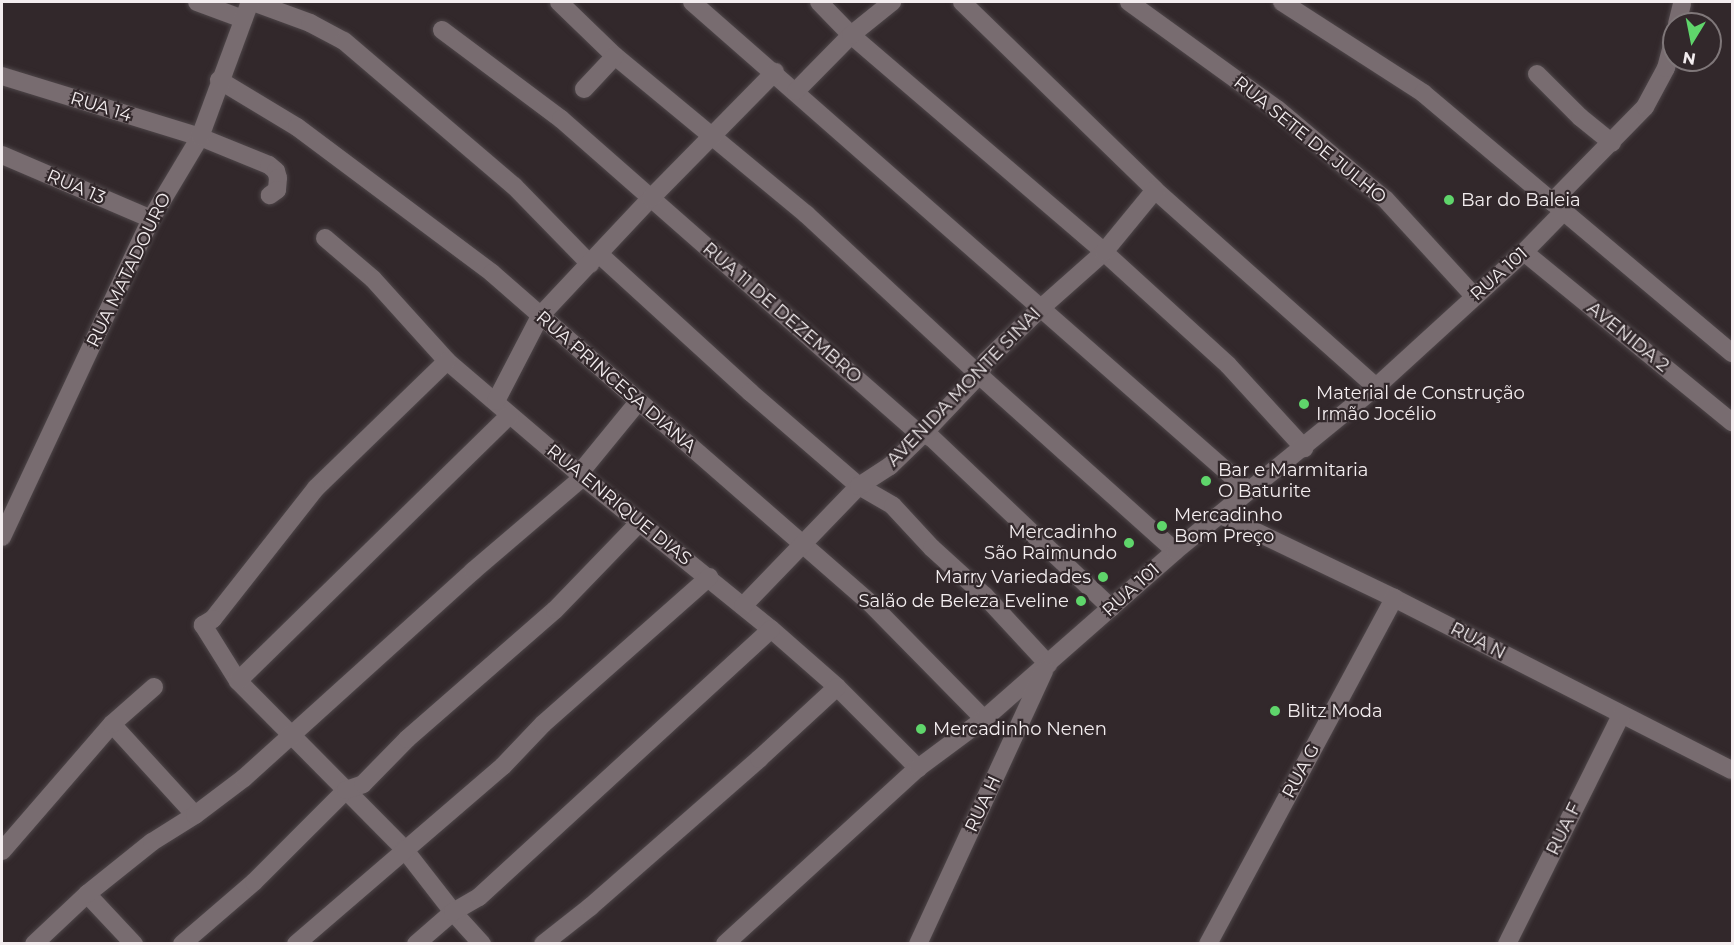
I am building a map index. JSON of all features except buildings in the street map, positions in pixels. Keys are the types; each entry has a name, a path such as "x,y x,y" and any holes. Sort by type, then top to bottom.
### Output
{"street":[{"path":"197,2 249,7 310,23 344,41 859,486 893,506 932,548 985,596 1048,664"},
{"path":"560,2 615,56 806,214 979,375 1175,551"},
{"path":"692,2 775,72 1249,491"},
{"path":"819,2 851,35 1104,252 1228,365 1304,448"},
{"path":"796,91 851,35 892,2"},
{"path":"962,2 1155,189 1376,387"},
{"name":"RUA SETE DE JULHO","path":"1129,2 1277,109 1386,200 1474,296"},
{"path":"1282,2 1423,93 1732,353"},
{"name":"RUA MATADOURO","path":"2,537 151,219 200,137 219,81 249,7"},
{"name":"RUA 11 DE DEZEMBRO","path":"442,30 561,119 923,434 932,438 1111,608"},
{"path":"584,89 615,56"},
{"path":"496,401 540,316 651,198 775,72"},
{"name":"RUA 101","path":"725,944 918,768 984,719 1175,551 1376,387 1524,252 1558,207 1645,107 1664,72"},
{"path":"1537,74 1580,117 1612,143"},
{"name":"RUA 14","path":"2,76 200,137"},
{"name":"RUA PRINCESA DIANA","path":"219,81 297,127 492,273 803,547 870,603 984,719"},
{"path":"200,137 269,165 278,178 277,190 270,195"},
{"name":"RUA 13","path":"2,155 151,219"},
{"name":"AVENIDA MONTE SINAI","path":"743,606 803,547 859,486 890,466 923,434 979,375 986,361 1104,252 1155,189"},
{"name":"RUA ENRIQUE DIAS","path":"325,238 373,279 447,361 581,475 771,629 837,687 918,768"},
{"name":"AVENIDA 2","path":"1524,252 1732,422"},
{"path":"447,361 316,488 213,619 203,625 238,681 404,849 453,912 482,944"},
{"path":"34,944 87,894 152,842 195,815 291,737 581,475 638,402"},
{"path":"238,681 510,415"},
{"name":"RUA N","path":"1221,515 1394,598 1732,770"},
{"path":"182,944 254,882 346,790 363,784 407,740 555,610 640,522"},
{"path":"296,944 503,766 543,724 709,577"},
{"name":"RUA G","path":"1208,944 1394,598"},
{"path":"416,944 453,912 478,897 771,629"},
{"name":"RUA H","path":"918,944 1048,664"},
{"path":"2,851 112,724 154,687"},
{"path":"543,944 590,907 724,790 837,687"},
{"name":"RUA F","path":"1507,944 1621,715"},
{"path":"112,724 195,815"},
{"path":"87,894 134,944"}],"place":[{"name":"Bar do Baleia","path":"1449,200"},
{"name":"Material de Construção Irmão Jocélio","path":"1304,404"},
{"name":"Bar e Marmitaria O Baturite","path":"1206,481"},
{"name":"Mercadinho Bom Preço","path":"1162,526"},
{"name":"Mercadinho São Raimundo","path":"1129,543"},
{"name":"Marry Variedades","path":"1103,577"},
{"name":"Salão de Beleza Eveline","path":"1081,601"},
{"name":"Blitz Moda","path":"1275,711"},
{"name":"Mercadinho Nenen","path":"921,729"}]}
